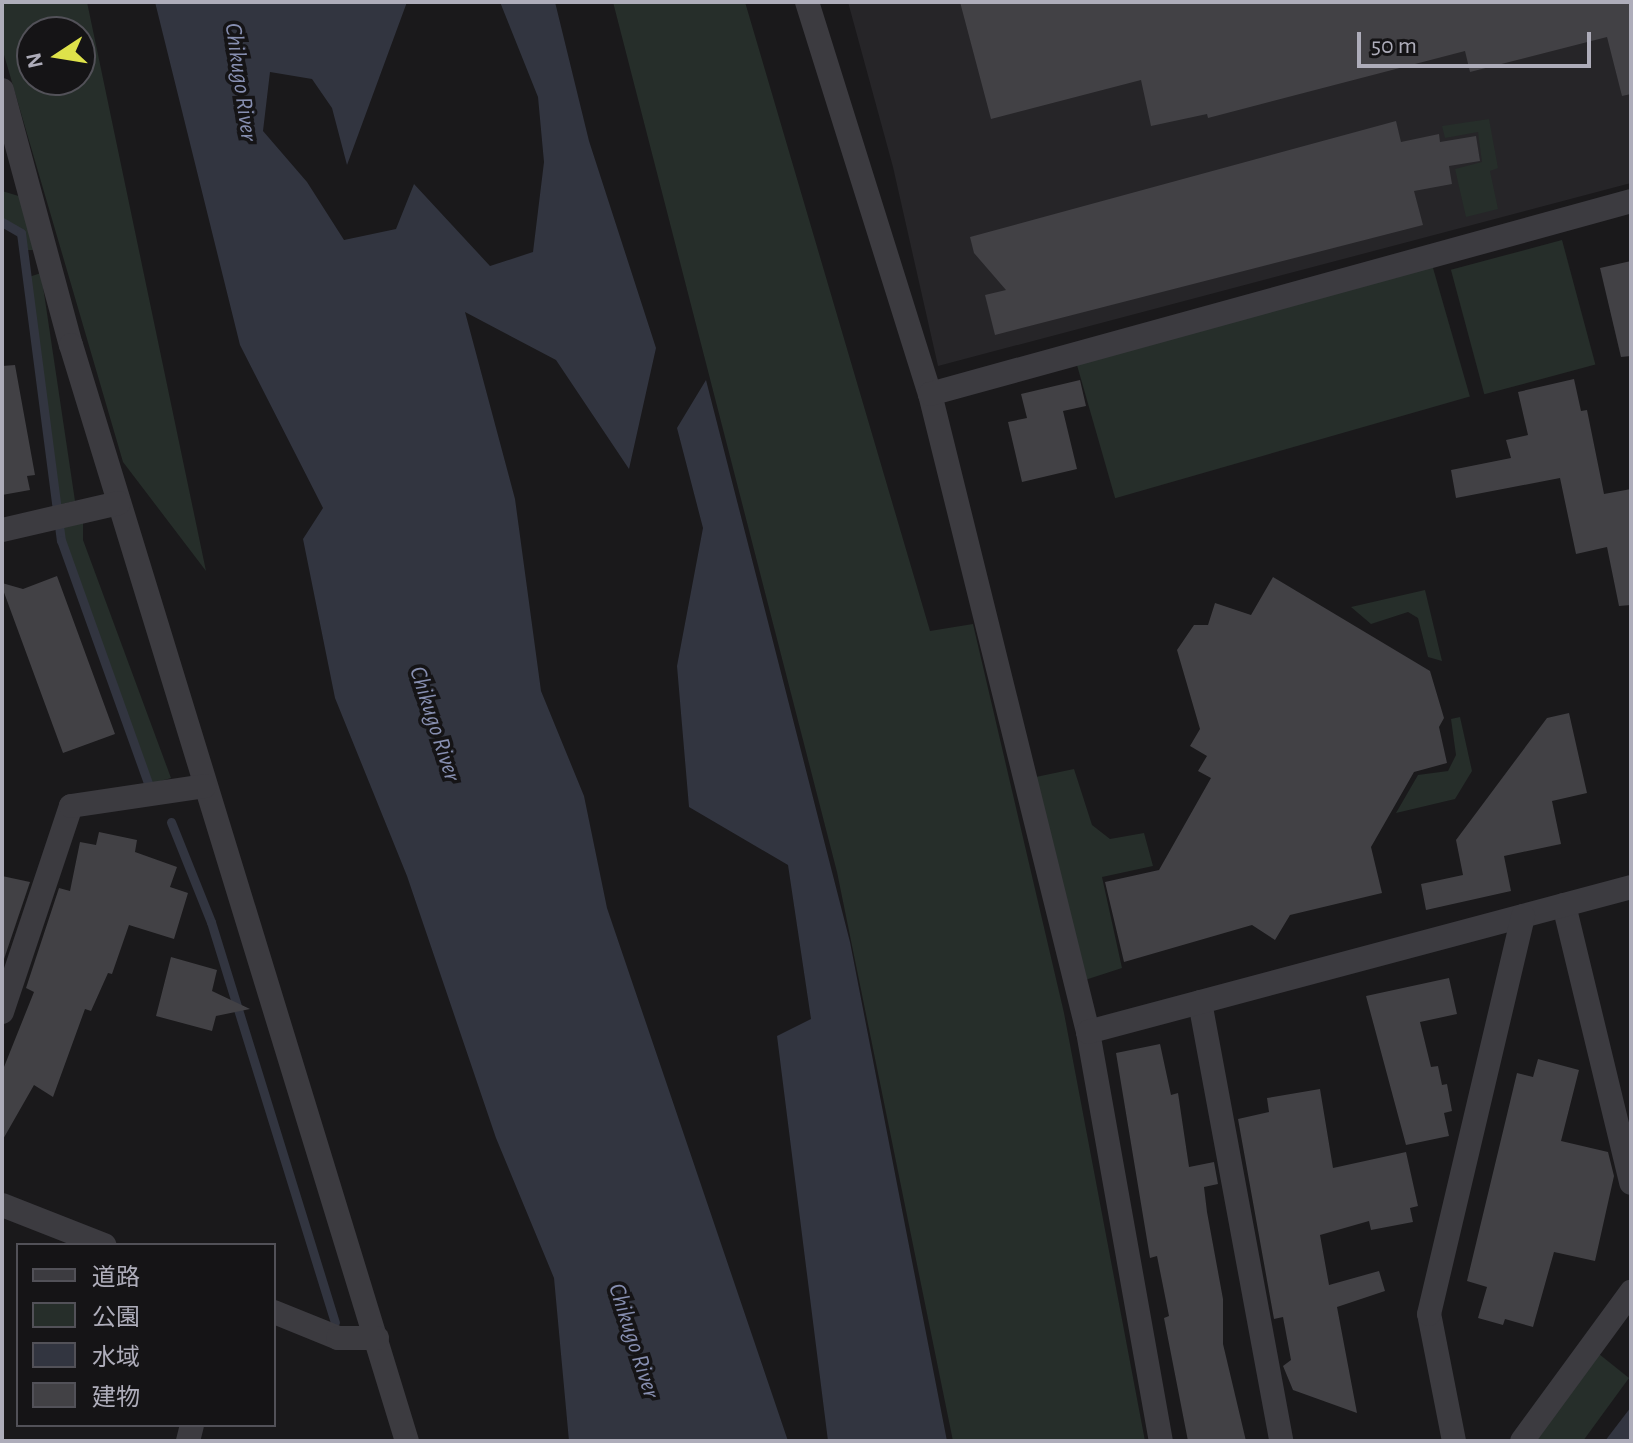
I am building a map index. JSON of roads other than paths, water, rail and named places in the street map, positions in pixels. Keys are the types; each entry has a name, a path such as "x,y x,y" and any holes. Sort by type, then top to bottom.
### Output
{"street":[{"path":"807,2 930,394 1088,1032 1161,1441"},
{"path":"2,90 119,503 407,1441"},
{"path":"930,394 1631,201"},
{"path":"2,530 119,503"},
{"path":"2,1012 71,806 205,786"},
{"path":"1088,1032 1631,887"},
{"path":"1564,905 1631,1183"},
{"path":"1454,1441 1429,1314 1523,916"},
{"path":"1200,1002 1281,1441"},
{"path":"3,1206 99,1243"},
{"path":"1522,1441 1631,1292"},
{"path":"276,1313 338,1338 377,1338"}],"water":[{"name":"Chikugo River","path":"155,2 407,2 347,165 332,108 312,79 270,72 263,131 307,182 344,240 396,229 414,184 490,266 533,252 544,162 538,97 500,2 555,2 589,141 656,348 629,469 556,360 465,312 515,499 541,691 584,796 607,908 788,1441 569,1441 554,1278 496,1138 407,876 335,698 303,539 323,508 240,345"},
{"path":"706,380 850,942 947,1441 828,1441 777,1036 811,1019 788,865 689,807 677,666 703,528 677,428"},
{"path":"1631,1407 1631,1441 1605,1441"}],"waterway":[{"path":"2,222 21,233 61,540 148,783"},
{"path":"171,822 211,922 335,1322"}]}
